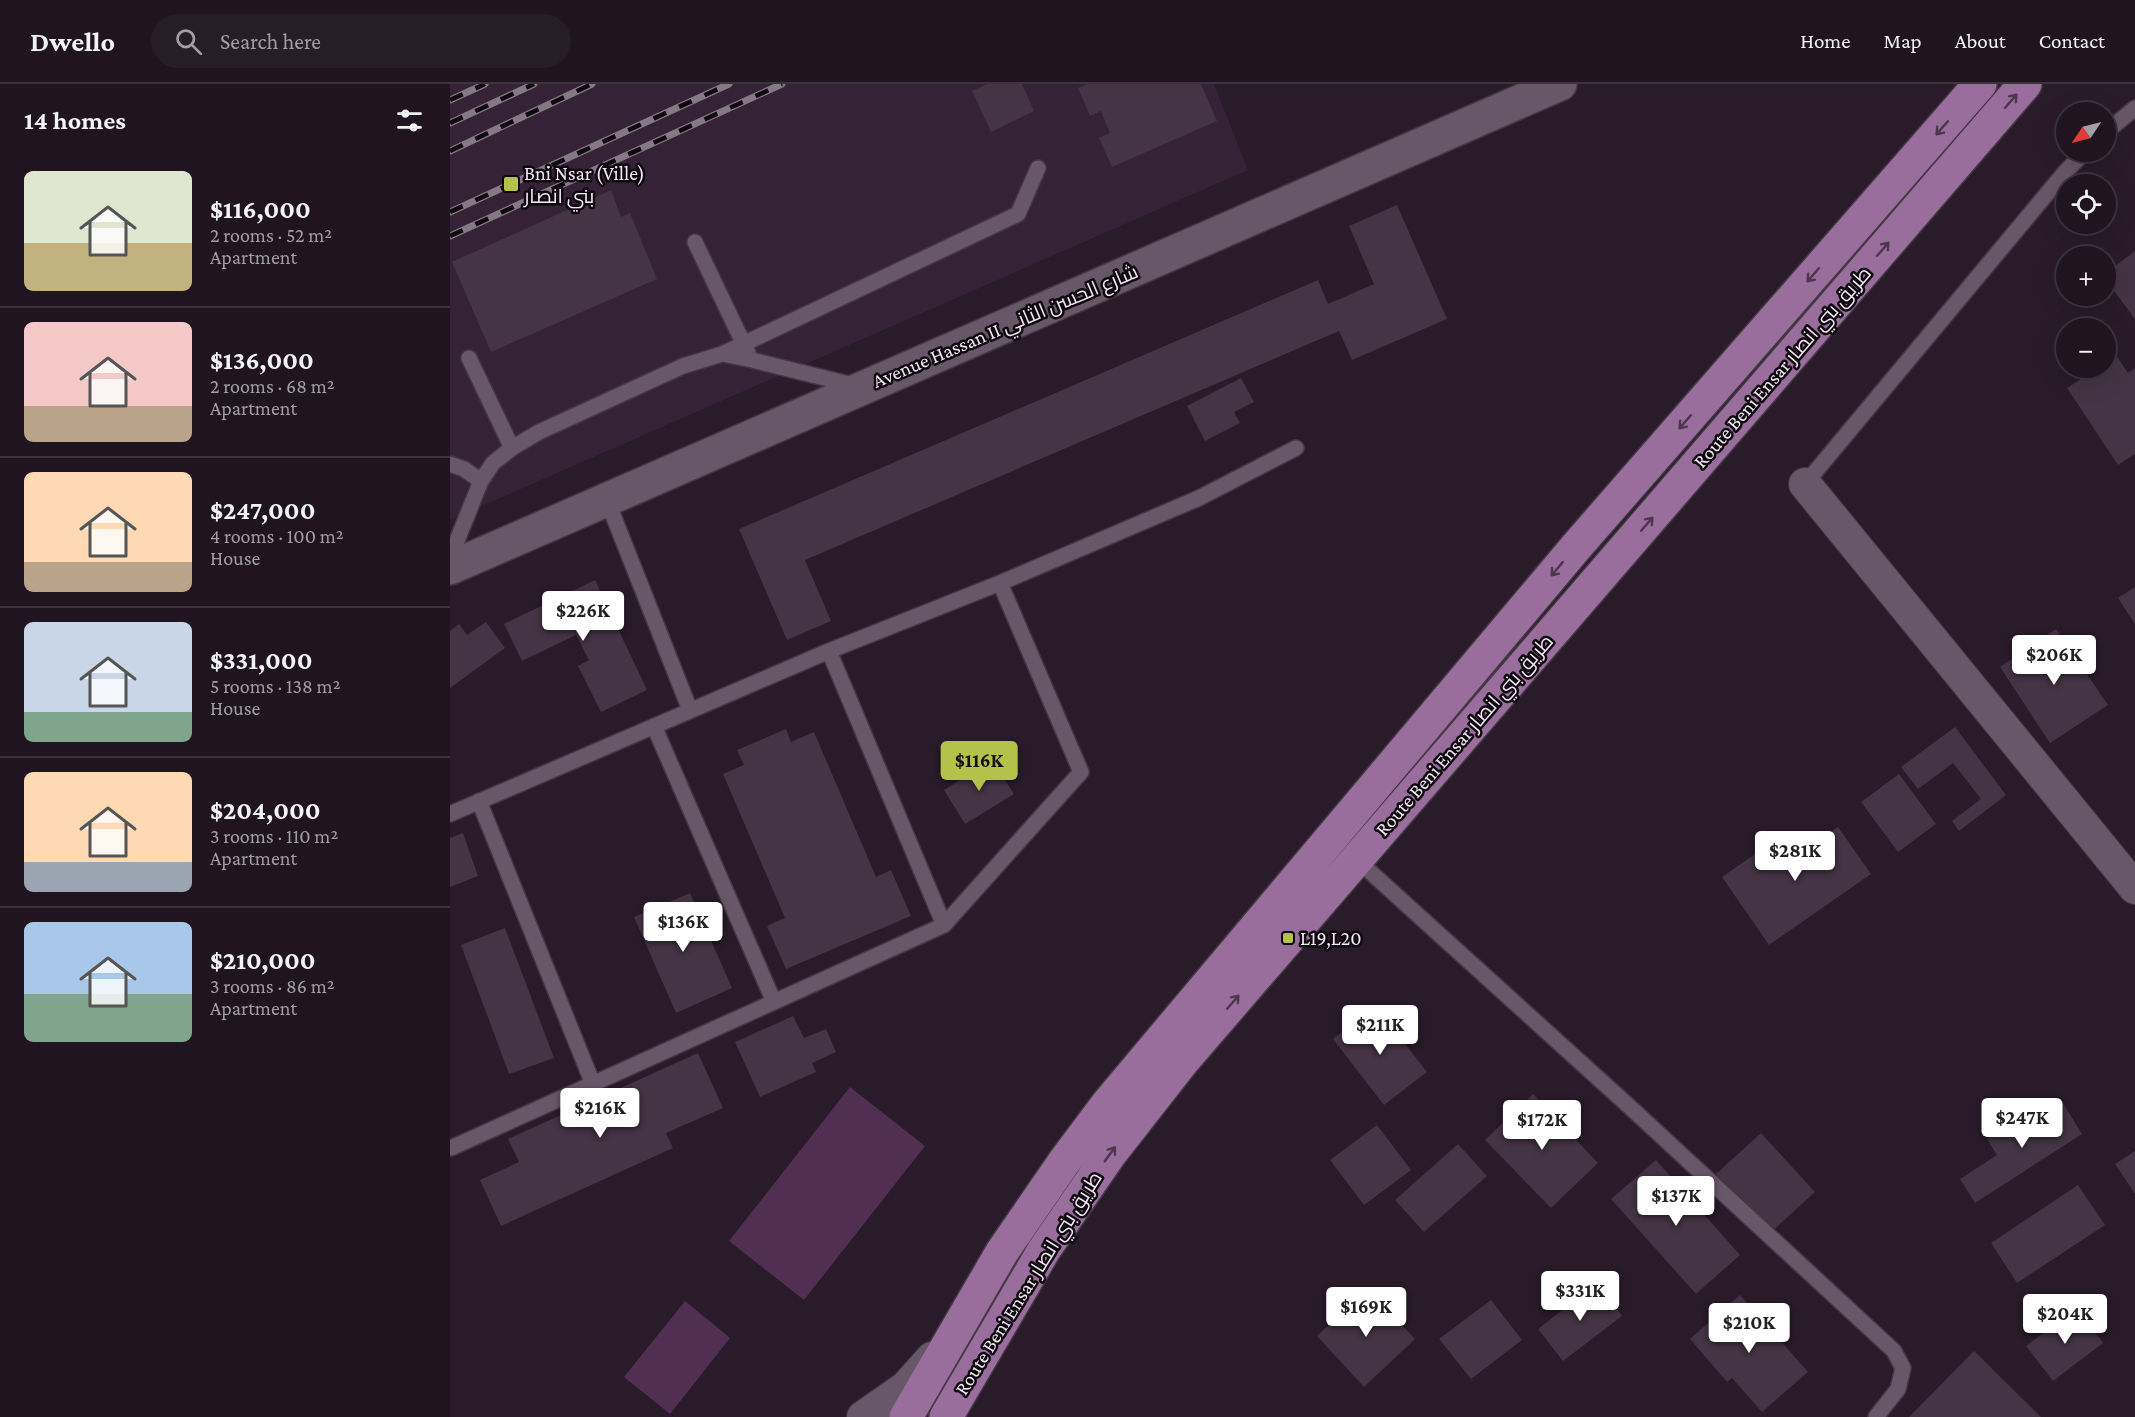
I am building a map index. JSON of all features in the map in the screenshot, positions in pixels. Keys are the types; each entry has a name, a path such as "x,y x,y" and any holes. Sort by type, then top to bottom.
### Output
{"highway":[{"name":"Route Beni Ensar طريق بني انصار","path":"906,1417 1002,1252 1064,1162 1123,1085 1576,547 1980,84"},
{"name":"Route Beni Ensar طريق بني انصار","path":"946,1417 1044,1250 1110,1154 1182,1062 2025,84"}],"street":[{"name":"Avenue Hassan II شارع الحسن الثاني","path":"450,568 1560,84"},
{"path":"1805,484 2135,888"},
{"path":"863,1417 906,1387 951,1338"}],"lane":[{"path":"2116,124 2135,108"},
{"path":"1805,484 2075,162"},
{"path":"450,558 481,481 494,463 512,448 539,432 683,366 722,354 1018,214 1038,168"},
{"path":"695,242 752,360"},
{"path":"722,354 863,388"},
{"path":"469,358 512,448"},
{"path":"450,814 829,651 1000,583 1199,498 1296,448"},
{"path":"450,464 464,469 481,481"},
{"path":"607,500 690,710"},
{"path":"450,1148 944,925 1081,772 1000,583"},
{"path":"829,651 944,925"},
{"path":"654,726 774,1002"},
{"path":"479,801 593,1084"},
{"path":"1356,859 1894,1351 1903,1368 1898,1389 1876,1417"}],"shaded area":[{"path":"450,84 1214,84 1248,170 450,520"},
{"path":"850,1087 925,1146 804,1300 729,1241"},
{"path":"685,1301 730,1338 670,1414 624,1377"}],"building":[{"path":"987,84 1022,84 1034,111 991,132 972,91"},
{"path":"1088,84 1201,84 1217,121 1112,167 1099,138 1110,133 1101,111 1090,116 1078,88"},
{"path":"611,190 621,217 630,213 657,279 491,352 452,262"},
{"path":"1397,205 1447,319 1352,360 1339,331 805,560 831,621 787,640 739,529 1318,280 1328,304 1374,284 1349,226"},
{"path":"2135,251 2135,319 2116,293 2116,265"},
{"path":"2116,355 2128,373 2135,368 2135,454 2118,465 2067,388 2083,378 2116,378"},
{"path":"1241,378 1254,402 1234,412 1240,423 1205,441 1187,406"},
{"path":"595,580 647,690 601,712 578,666 589,660 576,635 522,661 504,624"},
{"path":"2135,587 2135,624 2118,598"},
{"path":"486,622 505,648 450,688 450,631 459,624 467,635"},
{"path":"2056,629 2108,705 2050,743 2000,667"},
{"path":"1955,727 2006,795 1959,831 1952,821 1981,799 1953,763 1918,789 1901,767"},
{"path":"786,729 791,742 814,732 876,877 891,870 911,916 786,969 767,926 785,918 723,774 744,765 737,750"},
{"path":"992,760 1014,794 965,824 944,790"},
{"path":"1899,774 1936,824 1898,852 1861,802"},
{"path":"1838,827 1871,874 1769,945 1722,877 1778,838 1793,859"},
{"path":"463,833 478,876 450,887 450,838"},
{"path":"690,893 732,988 676,1013 634,917"},
{"path":"505,928 554,1058 509,1074 461,945"},
{"path":"1376,1006 1427,1072 1384,1105 1333,1039"},
{"path":"793,1016 804,1038 826,1029 836,1052 812,1063 816,1072 760,1097 735,1042"},
{"path":"698,1053 723,1108 666,1133 673,1148 501,1226 480,1180 519,1162 508,1139"},
{"path":"1533,1094 1598,1163 1551,1208 1485,1140"},
{"path":"2061,1100 2082,1134 1975,1203 1960,1179 1997,1155 1987,1139 2026,1113 2030,1120"},
{"path":"1377,1125 1411,1170 1364,1205 1330,1160"},
{"path":"1761,1133 1815,1192 1770,1233 1716,1174"},
{"path":"1458,1144 1487,1176 1424,1232 1395,1200"},
{"path":"2135,1151 2135,1194 2115,1164"},
{"path":"1656,1160 1740,1255 1696,1294 1611,1199"},
{"path":"2078,1185 2105,1225 2017,1283 1991,1243"},
{"path":"1597,1283 1622,1316 1563,1361 1538,1329"},
{"path":"1367,1288 1415,1339 1364,1387 1317,1336"},
{"path":"1740,1295 1808,1372 1762,1412 1732,1378 1727,1382 1690,1339"},
{"path":"1491,1300 1522,1340 1471,1379 1439,1339"},
{"path":"2077,1308 2103,1343 2053,1381 2026,1346"},
{"path":"1974,1351 2041,1417 1909,1417"}],"railway":[{"path":"450,100 485,84"},
{"path":"450,123 534,84"},
{"path":"450,151 592,84"},
{"path":"450,212 729,84"},
{"path":"450,236 782,84"}],"place":[{"name":"Bni Nsar (Ville) بني انصار","path":"511,184"},
{"name":"L19,L20","path":"1288,938"}]}
